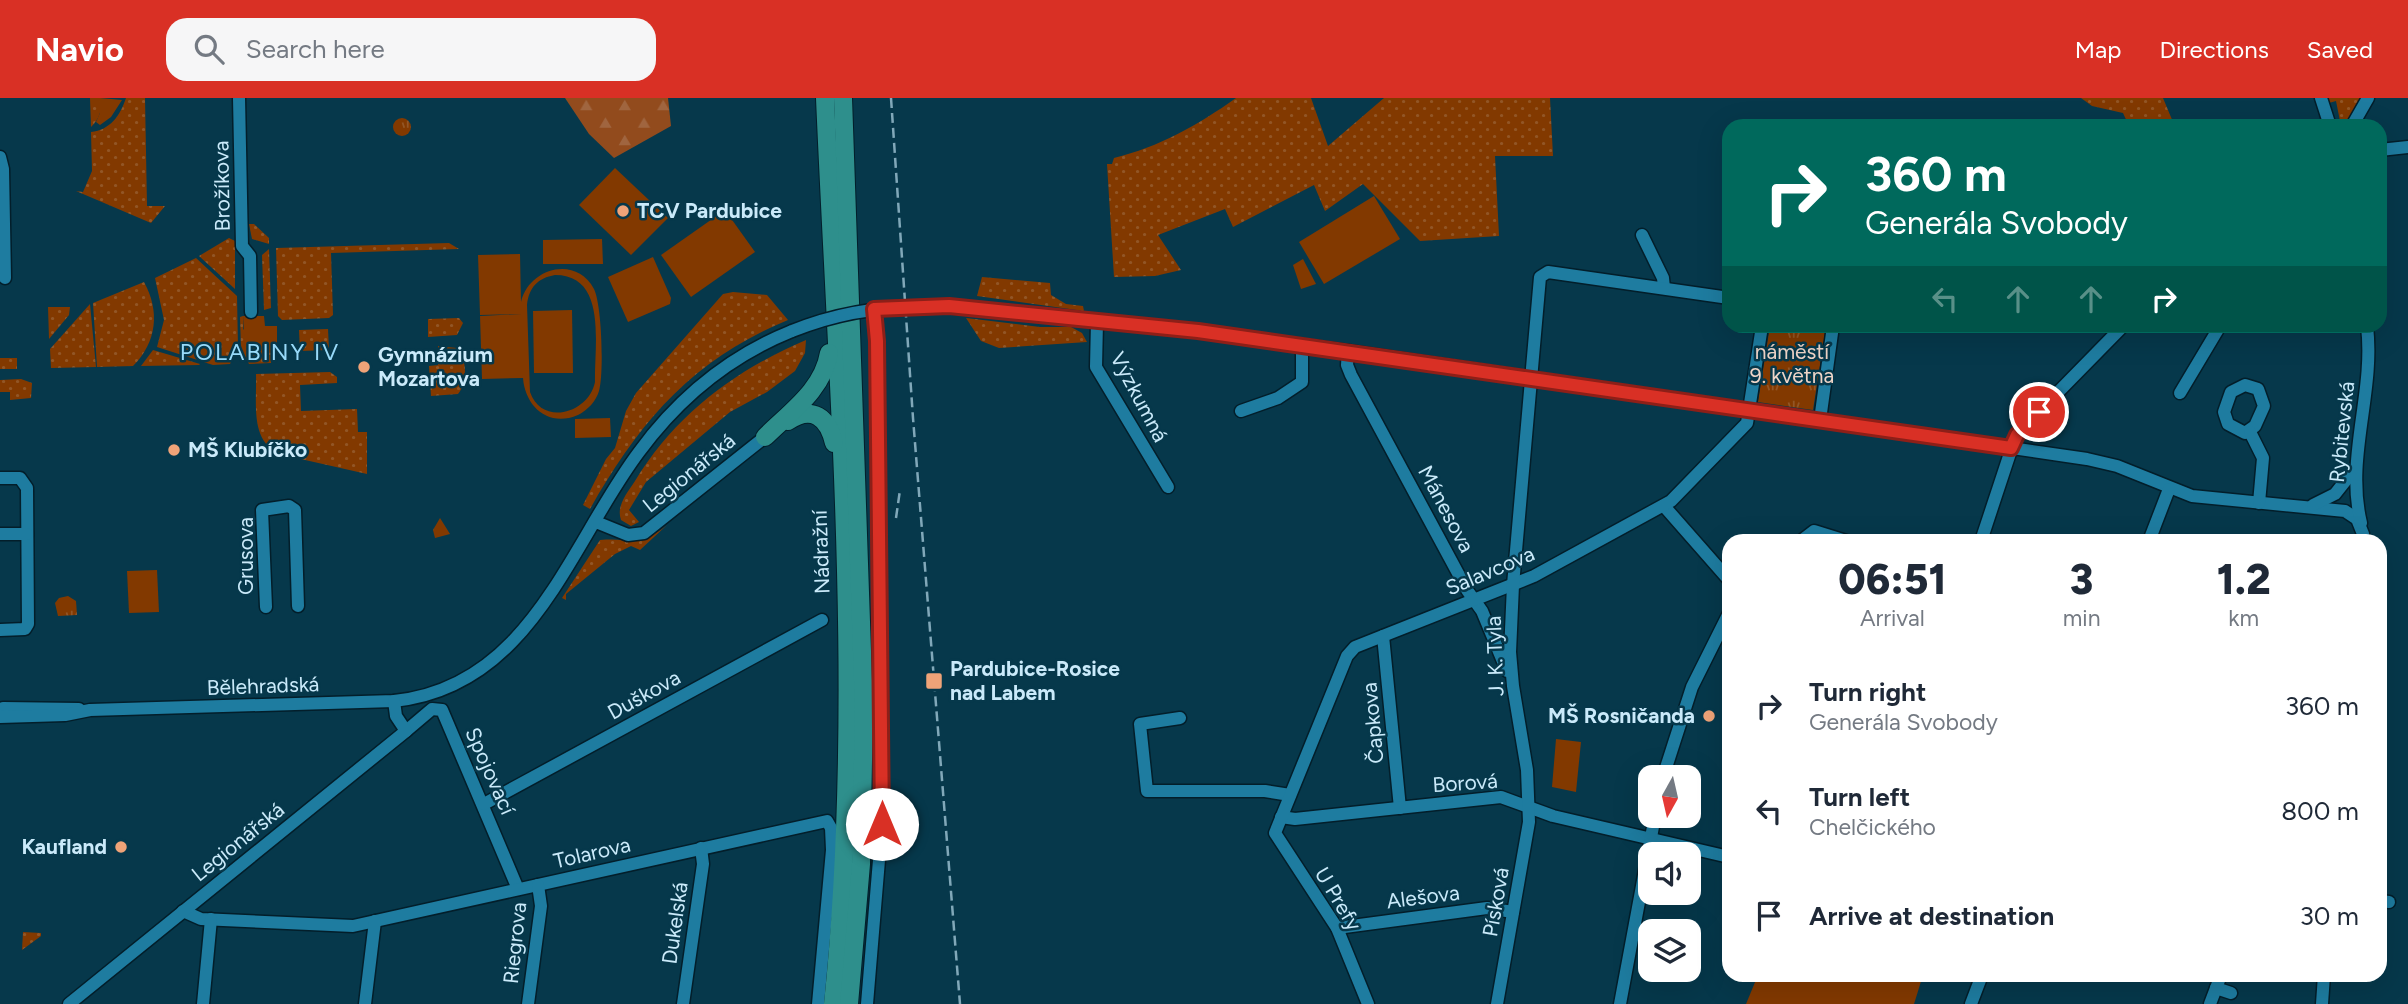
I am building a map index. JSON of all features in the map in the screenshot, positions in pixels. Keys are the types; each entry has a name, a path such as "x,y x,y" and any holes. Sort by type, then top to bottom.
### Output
{"main road":[{"name":"Nádražní","path":"825,98 841,468 847,821 833,1004"},
{"name":"Nádražní","path":"842,98 864,709 861,864 849,1004"},
{"path":"765,437 822,379 835,322"},
{"path":"765,437 797,416 810,412 819,415 830,427 841,468"}],"street":[{"name":"Brožíkova","path":"239,98 243,246 250,256 251,312"},
{"path":"2321,98 2328,119"},
{"path":"2356,119 2368,98"},
{"path":"2387,149 2408,147"},
{"path":"0,157 3,169 5,278"},
{"path":"1642,234 1658,265 1664,288 1722,297"},
{"name":"J. K. Tyla","path":"1528,806 1527,770 1510,652 1513,585 1540,279 1543,273 1664,288"},
{"name":"Legionářská","path":"437,691 477,670 524,629 547,602 637,454 668,416 733,362 792,331 828,318 874,309 935,306 1171,328 1348,351 2099,461 2192,496 2349,512 2357,519 2363,534"},
{"path":"867,1004 882,824 874,309"},
{"name":"Výzkumná","path":"1097,322 1096,367 1168,486"},
{"path":"1750,410 1761,333"},
{"path":"1820,421 1832,333"},
{"path":"1983,534 2017,435 2116,333"},
{"path":"2180,393 2216,333"},
{"name":"Rybitevská","path":"2363,534 2354,489 2368,373 2367,333"},
{"path":"1241,411 1278,398 1302,382 1302,345"},
{"name":"Mánesova","path":"1348,351 1351,376 1475,599 1513,686"},
{"name":"Salavcova","path":"1282,817 1346,656 1355,647 1513,585 1664,506 1742,430 1750,410"},
{"path":"2250,432 2263,458 2259,503"},
{"name":"Legionářská","path":"596,522 621,533 644,533 765,437"},
{"path":"2296,506 2322,503 2335,494 2350,478 2356,460"},
{"path":"0,478 16,477 26,482 28,624 25,629 0,631"},
{"path":"2152,534 2169,489"},
{"name":"Grusova","path":"266,607 262,510 289,506 295,510 298,606"},
{"path":"1664,506 1722,572"},
{"path":"0,534 27,534"},
{"name":"Duškova","path":"484,804 822,620"},
{"path":"1667,765 1696,678 1722,627"},
{"name":"Čapkova","path":"1383,636 1400,808"},
{"name":"Bělehradská","path":"0,708 64,707 90,710 394,701 437,691"},
{"path":"394,701 396,716 406,731"},
{"name":"Spojovací","path":"406,731 432,709 442,710 518,889"},
{"name":"Bělehradská","path":"0,717 65,715 90,710"},
{"path":"1180,718 1140,724 1147,791 1265,791 1290,795"},
{"name":"Legionářská","path":"69,1004 406,731"},
{"name":"Borová","path":"1282,817 1295,819 1494,797 1553,816 1722,856"},
{"name":"Písková","path":"1496,1004 1528,832 1528,806"},
{"name":"U Prefy","path":"1282,817 1276,836 1337,928 1368,1004"},
{"name":"Tolarova","path":"183,911 191,916 211,919 345,927 820,821 829,822 832,850 818,1004"},
{"path":"1620,1004 1652,828"},
{"name":"Dukelská","path":"683,1004 703,864 701,848"},
{"name":"Riegrova","path":"528,1004 541,906 538,885"},
{"name":"Alešova","path":"1337,928 1487,908 1513,912"},
{"path":"202,1004 211,919"},
{"path":"365,1004 375,921"},
{"path":"1971,1004 1979,982"},
{"path":"2210,1004 2218,982"},
{"path":"2322,1004 2324,982"},
{"path":"2216,988 2231,993"}],"green space":[{"path":"90,98 100,98 101,106 91,127"},
{"path":"100,98 122,100 111,117 100,125 96,122 100,113"},
{"path":"126,98 145,98 147,206 165,206 151,223 76,191 83,192 92,171 91,132 109,125 121,111"},
{"path":"565,98 668,98 671,126 614,158 589,134"},
{"path":"1236,98 1311,98 1328,146 1384,98 1550,98 1553,156 1495,156 1499,236 1420,241 1363,184 1325,211 1314,185 1233,227 1225,209 1158,235 1181,270 1155,276 1114,277 1107,164 1112,164 1114,158 1147,148 1178,134"},
{"path":"2081,98 2163,98 2172,119 2126,119 2123,113 2092,106"},
{"path":"2327,98 2363,98 2351,119 2340,119 2336,101 2329,103"},
{"path":"398,118 406,118 411,127 409,134 398,136 393,131 393,123"},
{"name":"TCV Pardubice","path":"615,168 668,218 631,255 579,205"},
{"path":"1374,196 1400,239 1324,284 1299,242"},
{"path":"725,210 755,252 691,297 661,255"},
{"path":"249,224 254,224 269,238 269,244 252,239"},
{"path":"229,238 235,241 235,289 199,256"},
{"path":"602,239 603,264 543,264 543,240"},
{"path":"449,243 459,249 331,253 333,315 329,318 282,320 278,316 276,248"},
{"path":"269,249 271,308 264,310 262,255"},
{"path":"520,254 521,302 533,281 554,270 576,272 586,278 594,289 600,324 601,382 596,398 582,413 557,419 540,412 528,397 523,378 482,379 480,316 522,314 480,315 478,255","holes":["555,275 572,278 583,287 591,299 596,332 595,382 584,402 565,412 554,412 544,410 530,392 527,305 532,288 539,281"]},
{"path":"653,257 671,298 670,304 628,322 608,277"},
{"path":"196,258 237,296 238,348 230,364 213,365 157,347 164,320 155,278"},
{"path":"1303,259 1316,284 1301,289 1293,265"},
{"path":"982,277 1050,283 1051,295 1066,304 1083,306 1084,311 977,296"},
{"path":"144,282 154,315 154,326 147,347 133,366 97,367 93,303"},
{"path":"733,292 767,295 788,320 724,354 672,396 628,448 590,509 583,505 606,459 615,448 626,411 636,393 723,294"},
{"path":"90,304 96,367 51,368 50,349"},
{"path":"48,307 70,307 69,315 49,339"},
{"path":"572,310 573,373 534,373 533,311"},
{"path":"243,316 243,329 272,352 271,363 249,364 241,349 240,317"},
{"path":"243,316 264,316 265,326 277,326 277,353 245,352"},
{"path":"459,318 463,323 457,335 428,337 428,319"},
{"path":"966,318 1040,327 1071,327 1082,333 1087,342 999,348 981,341"},
{"path":"328,329 329,350 300,351 299,330"},
{"name":"náměstí 9. května","path":"1769,333 1825,333 1813,410 1758,402"},
{"path":"806,340 805,353 795,371 767,392 730,412 646,482 629,510 639,522 631,526 621,520 621,505 629,490 651,457 688,415 731,380"},
{"path":"438,346 457,348 463,358 465,377 458,394 431,396 429,366 438,365"},
{"path":"153,350 200,364 141,366"},
{"path":"0,358 17,358 17,369 0,369"},
{"path":"330,372 337,377 337,383 300,385 301,411 357,409 358,432 367,432 367,474 283,455 272,450 260,432 256,410 256,374"},
{"path":"21,379 32,383 31,398 10,400 10,392 0,392 0,380"},
{"path":"610,418 611,437 575,438 575,419"},
{"path":"440,518 450,534 435,538 433,530"},
{"path":"667,525 640,550 631,546 615,554 566,594 566,600 562,598 600,540 641,540"},
{"path":"157,570 159,612 129,613 127,571"},
{"path":"68,596 76,601 77,615 58,616 55,603 59,598"},
{"path":"1556,739 1581,742 1576,792 1552,787"},
{"path":"23,932 41,933 41,936 22,950"},
{"path":"1755,982 1921,982 1914,1004 1746,1004"}],"railway":[{"path":"891,98 913,418 960,1004"},
{"path":"896,518 900,490"}],"place":[{"name":"TCV Pardubice","path":"623,211"},
{"name":"Gymnázium Mozartova","path":"364,367"},
{"name":"MŠ Klubíčko","path":"174,450"},
{"name":"Pardubice-Rosice nad Labem","path":"934,681"},
{"name":"MŠ Rosničanda","path":"1709,716"},
{"name":"Kaufland","path":"121,847"}],"district":[{"name":"POLABINY IV","path":"260,352"}],"route":[{"path":"882,824 877,341 874,309 949,306 1198,331 2011,448 2017,435 2039,412"}]}
